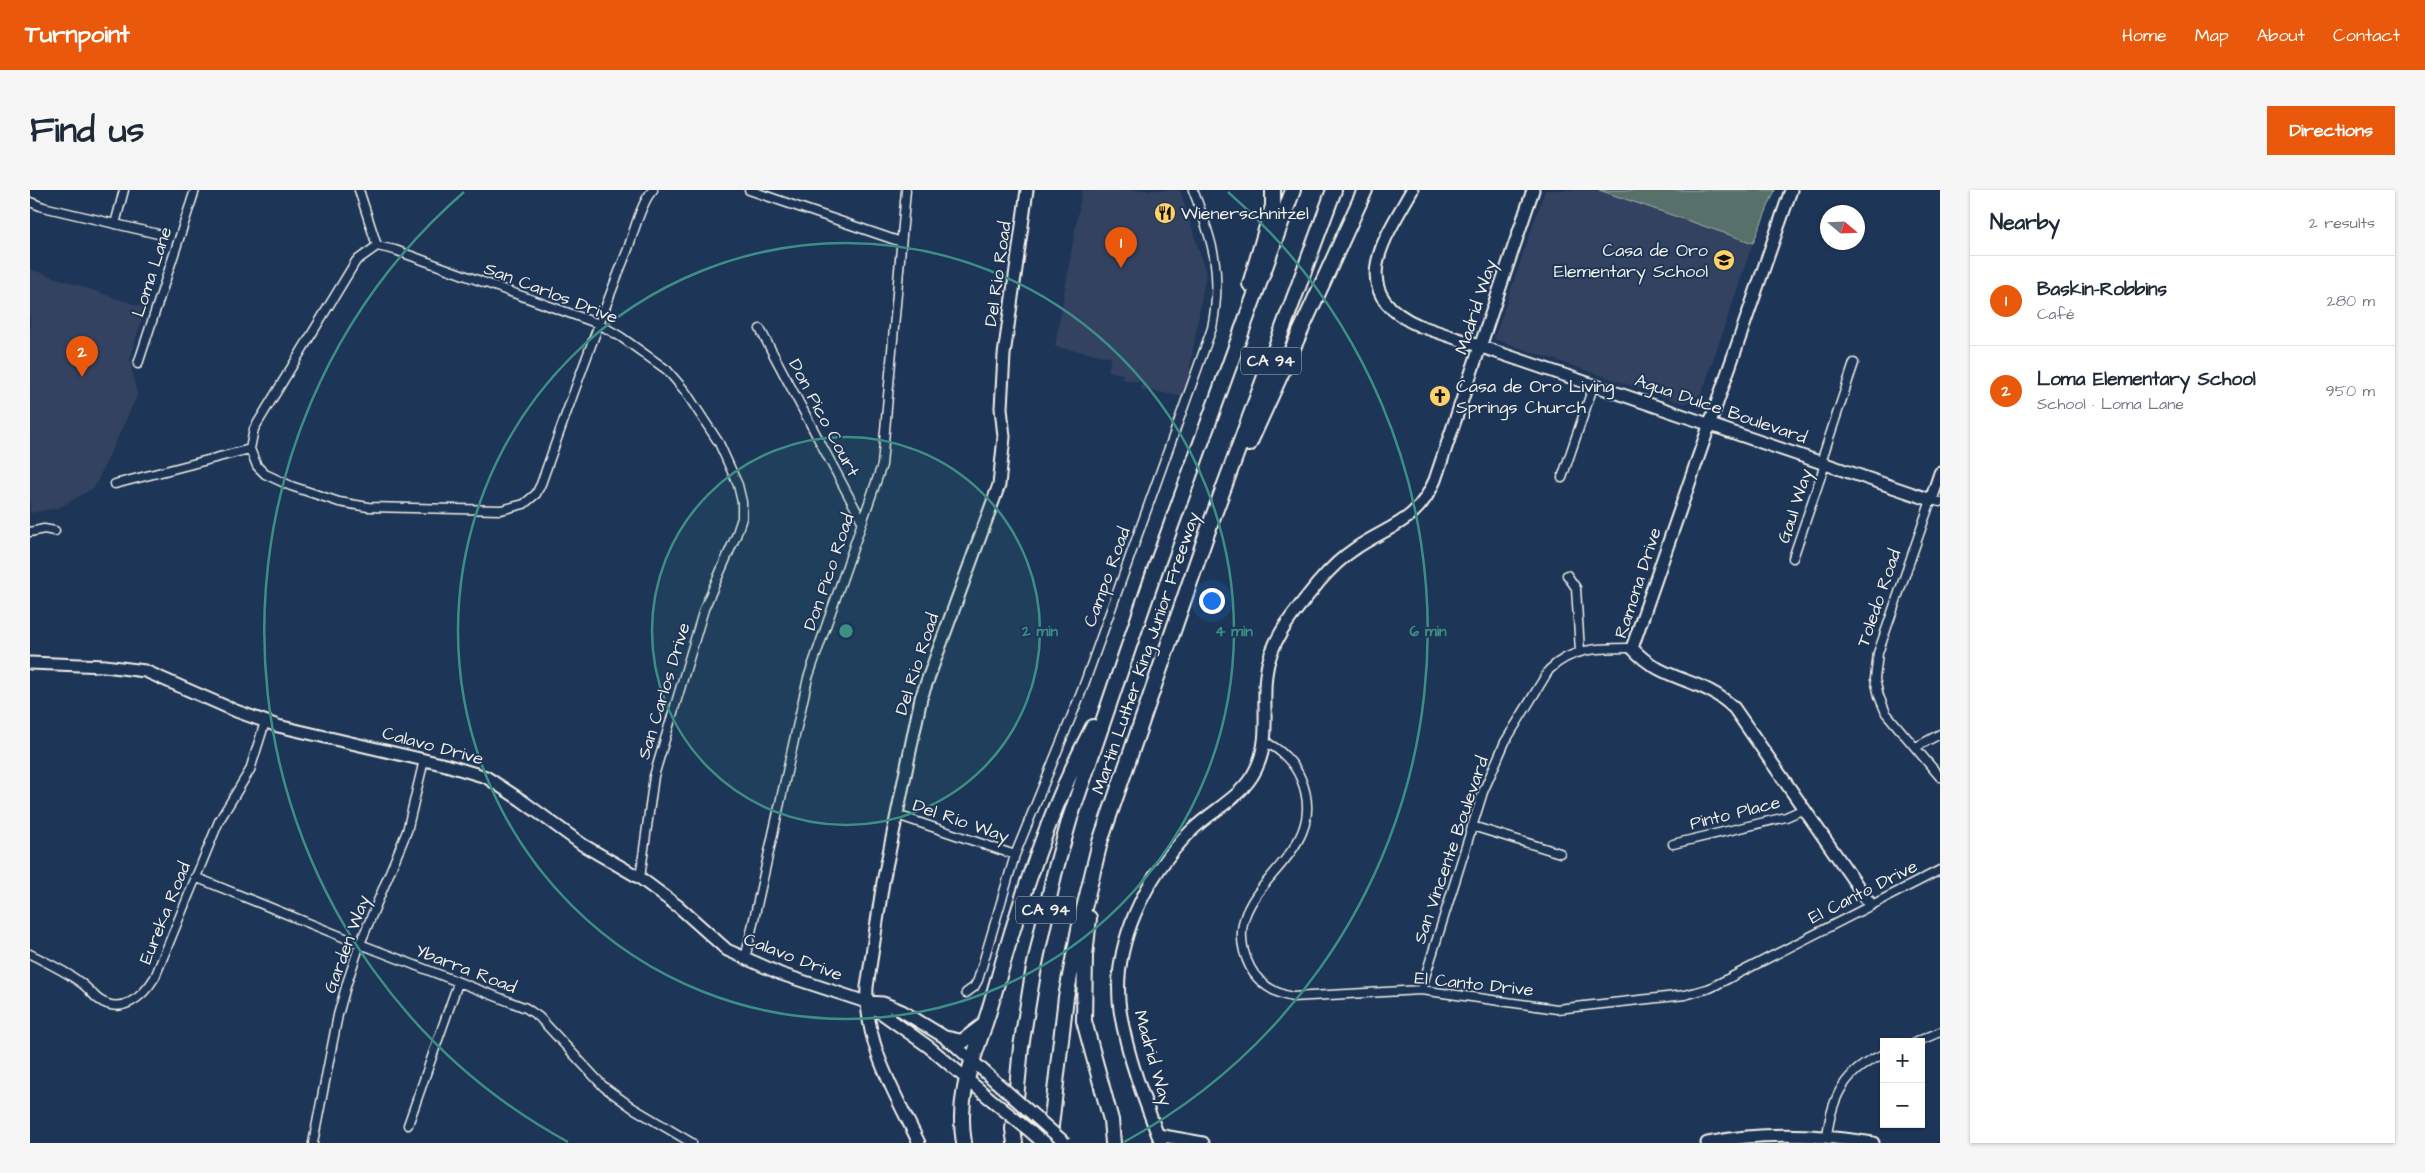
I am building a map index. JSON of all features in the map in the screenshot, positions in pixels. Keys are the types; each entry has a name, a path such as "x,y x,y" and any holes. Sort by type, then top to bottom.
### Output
{"highway":[{"path":"1188,478 1261,248 1272,206 1273,190"},
{"name":"Martin Luther King Junior Freeway","path":"1014,1143 1013,1129 1021,1047 1033,973 1052,884 1070,818 1188,478 1293,190"},
{"name":"Martin Luther King Junior Freeway","path":"1048,1143 1066,996 1095,861 1207,533 1334,190"},
{"path":"1207,533 1365,190"},
{"path":"964,1143 960,1119 967,1077 984,1026 1005,950 1040,843 1089,733 1115,684"},
{"path":"1095,861 1086,956 1084,1022 1111,1120 1113,1143"},
{"path":"948,1039 962,1042 984,1026"}],"street":[{"path":"115,224 124,190"},
{"name":"Loma Lane","path":"138,364 195,190"},
{"path":"359,190 377,246 356,261 254,429 250,449 257,466 265,474 291,486 340,502 368,507 501,510 519,506 532,498 541,484 598,324 646,201 654,190"},
{"path":"749,190 901,242"},
{"name":"Don Pico Road","path":"745,959 808,678 882,465 906,190"},
{"name":"Del Rio Road","path":"918,1143 874,1047 866,1002 883,882 921,698 999,485 1004,437 1001,408 1004,355 1027,190"},
{"name":"Campo Road","path":"966,993 974,987 978,980 1015,855 1081,693 1212,328 1216,310 1217,267 1211,236 1193,190"},
{"name":"Agua Dulce Boulevard","path":"1412,190 1378,254 1376,272 1379,289 1388,304 1405,319 1935,501"},
{"name":"Madrid Way","path":"1160,1139 1140,1087 1120,1008 1120,977 1125,944 1140,903 1159,872 1191,831 1235,796 1247,784 1257,768 1264,742 1266,675 1269,656 1285,625 1338,561 1356,548 1410,518 1426,499 1435,480 1482,347 1533,190"},
{"name":"Ramona Drive","path":"1791,190 1632,648 1641,658 1660,671 1700,685 1724,697 1744,720 1870,904"},
{"path":"30,202 43,207 158,234"},
{"name":"San Carlos Drive","path":"377,246 395,250 598,324 621,337 667,370 685,391 719,443 738,485 742,502 742,518 704,609 654,776 640,878"},
{"name":"Don Pico Court","path":"760,329 862,521"},
{"name":"Gaul Way","path":"1793,558 1854,363"},
{"path":"1562,478 1594,384"},
{"path":"115,484 250,449"},
{"name":"Toledo Road","path":"1940,473 1935,501 1880,645 1875,670 1877,687 1886,713 1940,777"},
{"path":"30,532 44,529 55,531"},
{"path":"1567,575 1576,588 1580,651"},
{"name":"San Vincente Boulevard","path":"1420,990 1472,826 1498,757 1549,670 1558,660 1580,651 1593,648 1632,648"},
{"name":"Calavo Drive","path":"30,663 105,666 146,671 265,722 424,760 470,772 495,782 583,845 640,878 679,907 727,950 780,974 866,1002 883,1003 902,1011 948,1039 1065,1143"},
{"name":"Eureka Road","path":"30,954 81,983 98,999 110,1005 131,1003 143,994 155,977 219,821 250,770 265,722"},
{"path":"1916,747 1940,734"},
{"name":"El Canto Drive","path":"1264,742 1272,745 1298,771 1305,789 1308,813 1305,829 1298,842 1256,893 1248,910 1243,941 1246,958 1253,972 1267,986 1292,997 1420,990 1557,1009 1685,995 1710,988 1870,904 1940,870"},
{"name":"Garden Way","path":"313,1143 338,1015 360,944 407,831 424,760"},
{"name":"Pinto Place","path":"1673,844 1786,817 1804,808"},
{"name":"Del Rio Way","path":"897,815 1015,855"},
{"path":"1472,826 1560,853"},
{"name":"Ybarra Road","path":"196,877 458,983 526,1008 538,1017 604,1087 633,1108 692,1143"},
{"path":"408,1125 458,983"},
{"name":"Calavo Drive","path":"866,1002 967,1077 1044,1143"},
{"path":"1925,1038 1940,1032"},
{"path":"1827,1136 1834,1100 1849,1076 1880,1056"},
{"path":"1707,1143 1770,1135 1827,1136 1873,1143"},
{"path":"1160,1139 1203,1143"}],"shaded area":[{"path":"1082,190 1180,190 1206,273 1185,397 1141,389 1142,382 1122,379 1123,374 1108,371 1111,357 1055,347"},
{"path":"1545,190 1599,190 1753,243 1702,393 1685,404 1494,339"},
{"path":"30,269 145,308 130,359 137,396 94,488 58,508 30,513"}],"green space":[{"path":"1599,190 1775,190 1753,243"}],"place":[{"name":"Wienerschnitzel","path":"1165,213"},
{"name":"Casa de Oro Elementary School","path":"1724,260"},
{"name":"Baskin-Robbins","path":"1121,268"},
{"name":"Loma Elementary School","path":"82,377"},
{"name":"Casa de Oro Living Springs Church","path":"1440,396"}]}
